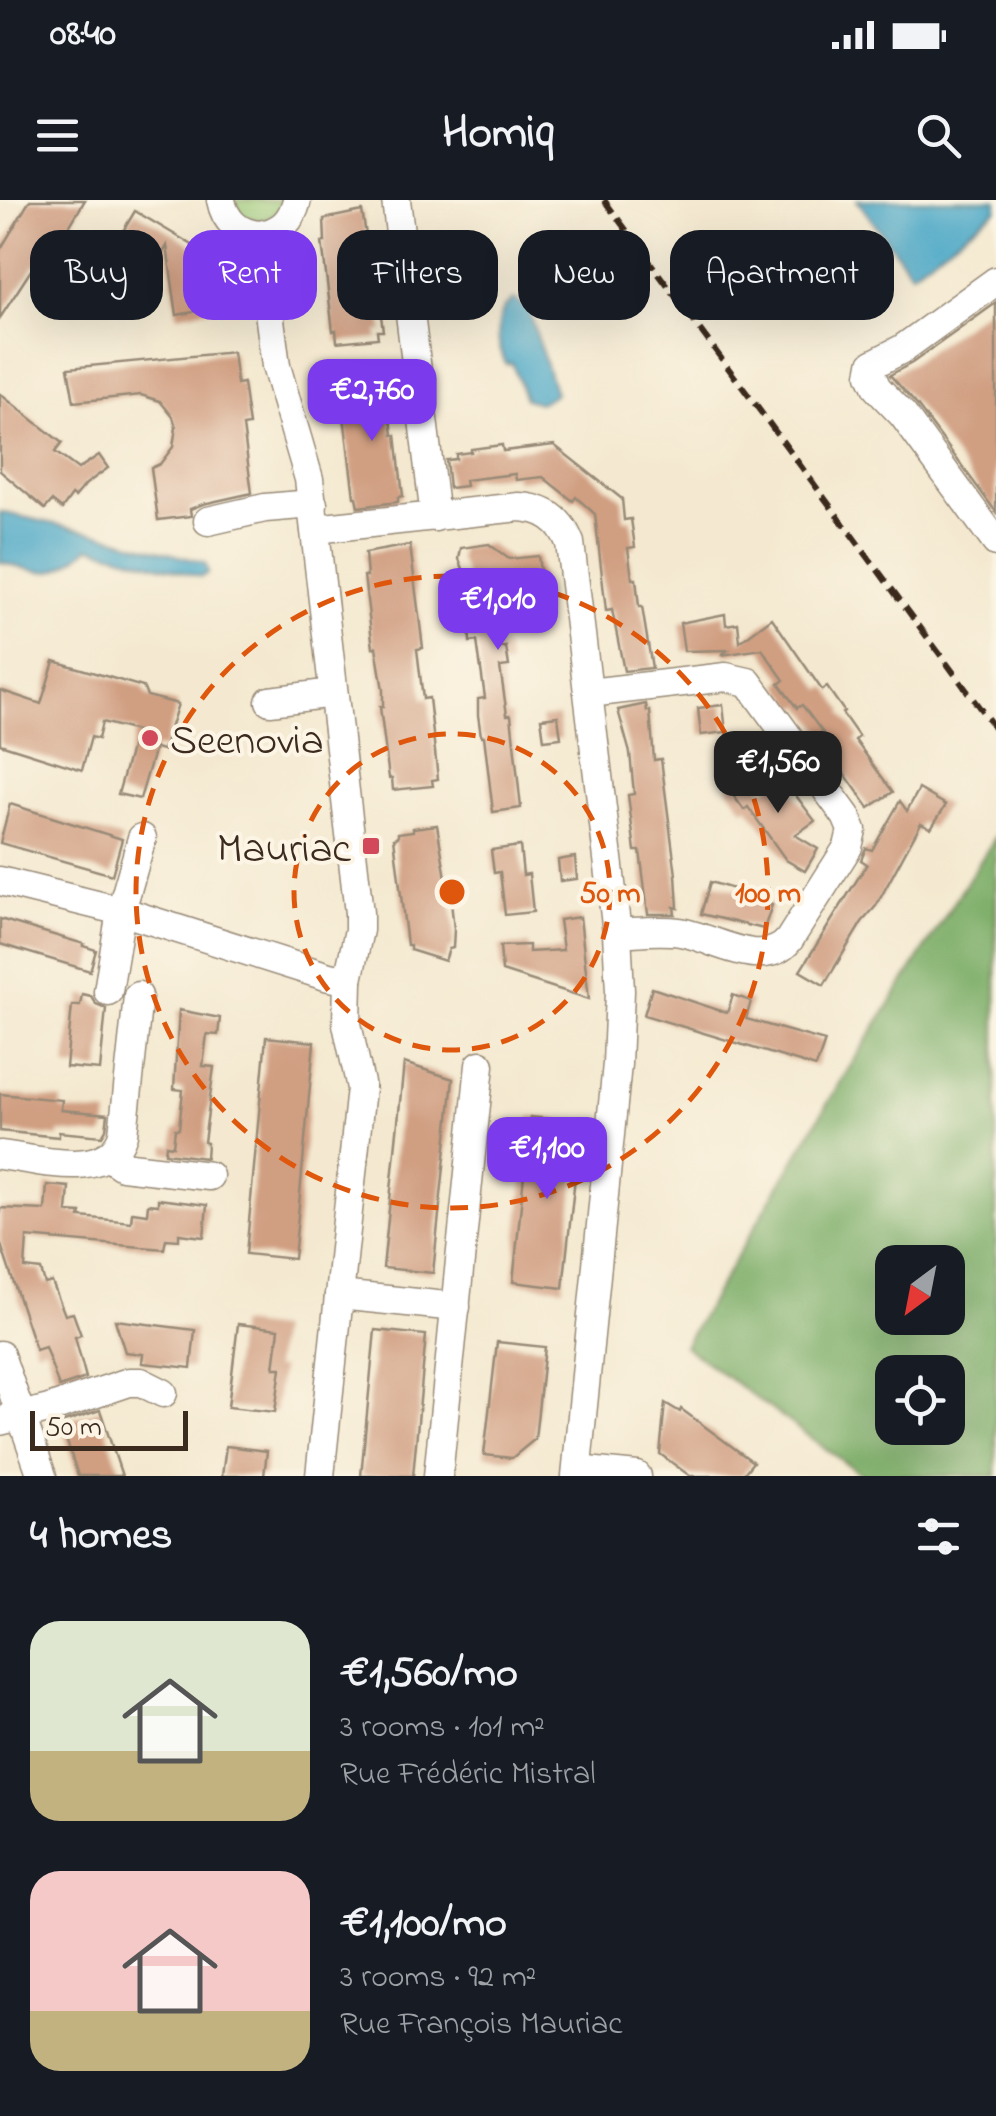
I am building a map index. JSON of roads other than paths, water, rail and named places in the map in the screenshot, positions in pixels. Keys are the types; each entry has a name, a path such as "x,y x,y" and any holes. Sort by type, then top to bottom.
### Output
{"street":[{"path":"221,200 226,216 235,226 246,230"},
{"path":"272,230 284,225 297,200"},
{"path":"396,200 435,516"},
{"path":"996,281 902,349 873,364 871,375 996,542"},
{"path":"270,320 276,366 299,435 314,517 359,913 348,980 347,1024 362,1088 320,1476"},
{"path":"208,521 265,508 314,517 435,516 519,506 541,510 560,524 570,543 617,933 620,992 617,1064 577,1473 638,1476"},
{"path":"589,693 726,677 748,682 846,816 852,830 848,847 778,951 756,954 671,931 617,933"},
{"path":"270,702 333,693"},
{"path":"108,990 121,911 142,838"},
{"path":"0,881 121,911 329,978 348,980"},
{"path":"0,1156 84,1164 110,1157 123,1134 138,996"},
{"path":"438,1476 480,1065"},
{"path":"110,1157 122,1166 208,1176"},
{"path":"339,1295 456,1307"},
{"path":"0,1355 10,1418 42,1476"},
{"path":"10,1418 129,1382 141,1382 162,1393"}],"water":[{"path":"857,200 996,200 996,210 911,273 894,250 894,230 879,230"},
{"path":"514,299 518,302 518,320 532,320 555,394 539,403 525,399 512,363 506,364 500,348 498,329 507,305"},
{"path":"0,512 205,563 208,573 201,577 90,547 66,565 48,571 0,562"}],"railway":[{"path":"604,200 996,730"}],"place":[{"name":"Seenovia","path":"150,738"},
{"name":"Mauriac","path":"371,846"}]}
